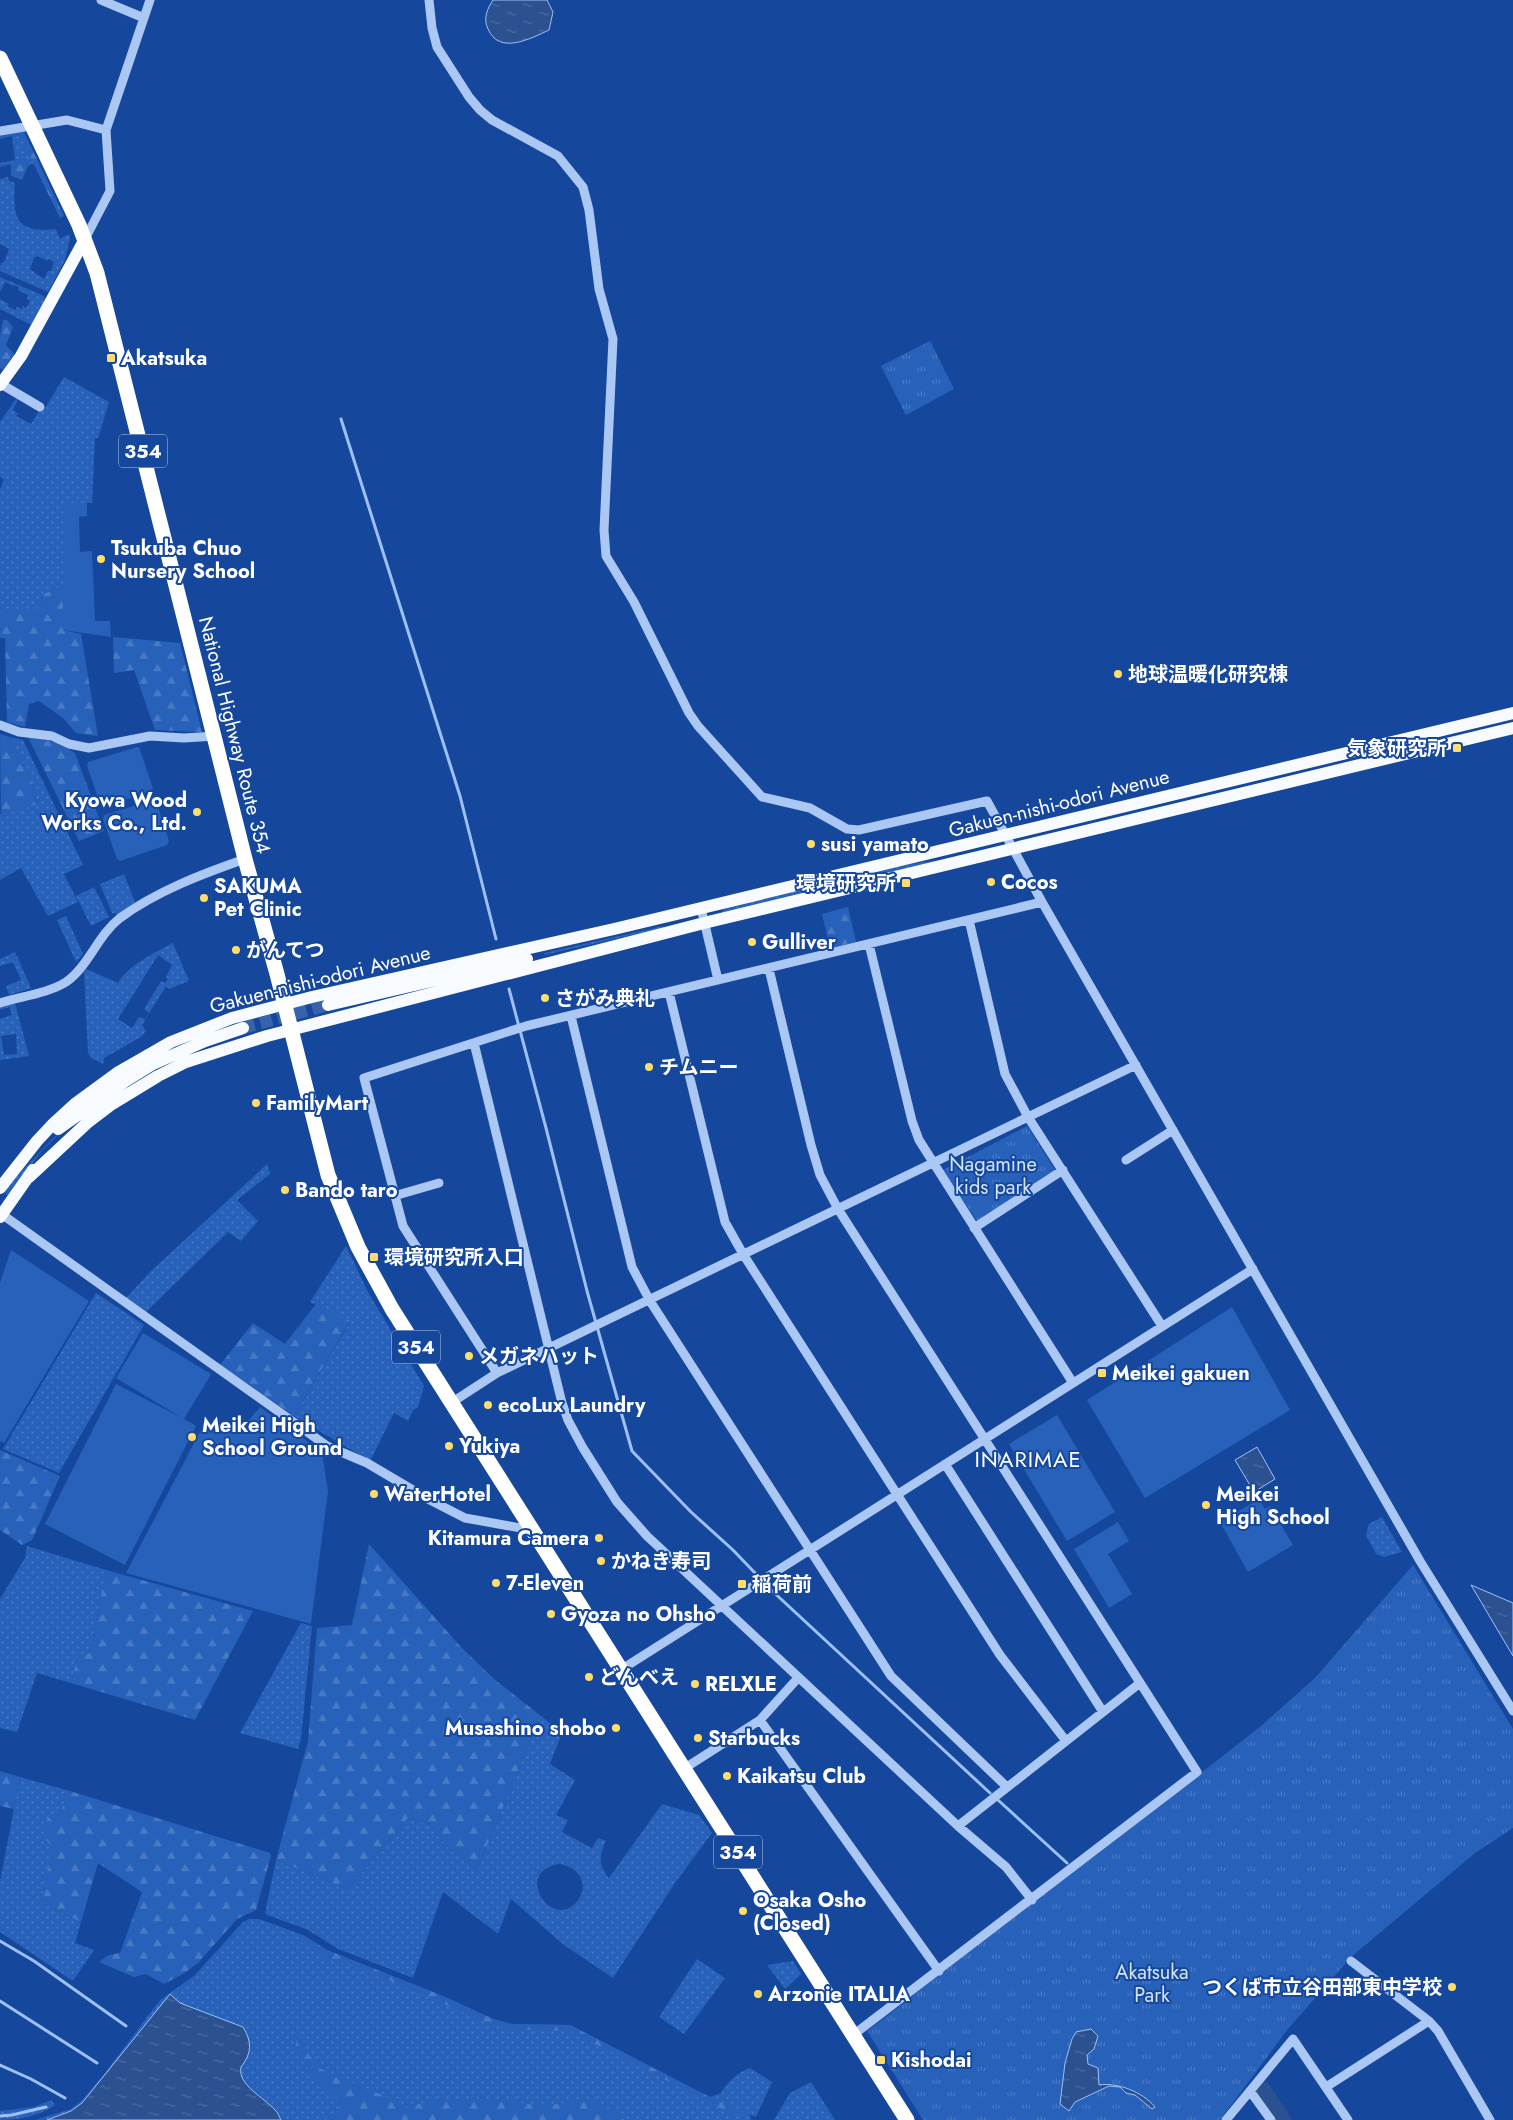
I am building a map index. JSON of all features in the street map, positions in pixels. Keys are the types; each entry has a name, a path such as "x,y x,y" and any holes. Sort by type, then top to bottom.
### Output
{"highway":[{"name":"National Highway Route 354","path":"0,58 85,239 97,273 245,860 285,1004 322,1152 337,1200 371,1273 451,1403 685,1768 907,2120"}],"main road":[{"path":"0,385 29,343 85,239"},
{"name":"Gakuen-nishi-odori Avenue","path":"0,1188 36,1140 76,1104 117,1073 152,1052 187,1034 209,1026 285,1004 614,929 1513,713"},
{"name":"Gakuen-nishi-odori Avenue","path":"29,1178 87,1124 112,1104 158,1076 201,1057 290,1029 618,944 1513,728"},
{"name":"Gakuen-nishi-odori Avenue","path":"497,965 544,950 602,935 614,929"},
{"name":"Gakuen-nishi-odori Avenue","path":"328,1006 497,965 604,944 618,944"},
{"name":"Gakuen-nishi-odori Avenue","path":"18,1163 31,1155 65,1124 153,1064 205,1041 243,1028"},
{"name":"Gakuen-nishi-odori Avenue","path":"1,1215 29,1178 38,1161 82,1113"}],"street":[{"path":"101,0 144,18"},
{"path":"85,239 110,192 106,130 150,0"},
{"path":"429,0 432,28 437,47 469,97 492,120 558,156 583,187 589,210 599,289 613,339 604,530 606,556 634,602 689,713 698,726 762,797 810,808 847,829 860,830 987,800 1004,835 1042,902 1420,1561 1513,1711"},
{"path":"0,131 66,120 106,130"},
{"path":"0,385 40,407"},
{"path":"0,724 19,732 52,736 68,744 90,748 150,736 184,738 215,736"},
{"path":"0,1003 53,988 67,982 108,928 143,902 171,888 245,860"},
{"path":"497,1373 402,1226 364,1078 526,1026 1042,902"},
{"path":"701,908 718,980"},
{"path":"969,920 1005,1074 1028,1117 1162,1326"},
{"path":"869,944 912,1121 919,1140 1073,1383"},
{"path":"769,969 811,1144 820,1175 838,1210 1197,1772 1032,1900 853,2034"},
{"path":"669,992 725,1222 743,1254 1000,1655 1066,1741"},
{"path":"571,1016 632,1267 650,1300 891,1676 1008,1787"},
{"path":"474,1043 562,1402 568,1420 583,1448 617,1502 647,1536 798,1678 958,1826 1006,1867 1032,1900"},
{"path":"451,1403 497,1373 1136,1065"},
{"path":"1126,1160 1173,1130"},
{"path":"974,1228 1062,1170"},
{"path":"394,1196 439,1183"},
{"path":"1,1215 326,1446 368,1463 457,1514 507,1527 532,1530"},
{"path":"622,1669 1252,1269"},
{"path":"945,1464 1103,1712"},
{"path":"685,1768 760,1720 798,1678"},
{"path":"958,1826 1140,1683"},
{"path":"760,1720 938,1971"},
{"path":"1351,1961 1428,2021 1438,2031 1490,2120"},
{"path":"1326,2087 1428,2021"},
{"path":"1226,2120 1293,2039 1348,2120"},
{"path":"1250,2091 1271,2120"}],"green space":[{"path":"23,130 64,216 60,218 19,134 0,139 0,135"},
{"path":"19,134 34,163 28,166 25,160 18,159 11,164 0,167 0,163 15,160 12,136"},
{"path":"18,159 25,160 28,166 22,180 11,176 11,164"},
{"path":"8,177 9,181 15,183 15,207 20,222 33,229 56,229 60,239 69,234 70,238 65,260 48,292 0,271 0,266 5,260 9,249 0,244 0,179","holes":["37,256 47,261 49,259 54,262 51,271 48,271 44,279 30,269 34,258"]},
{"path":"0,277 44,296 45,300 31,325 0,309 0,299 9,304 7,306 15,310 17,307 22,309 23,306 26,308 30,301 27,299 28,295 18,290 19,287 5,282 0,292"},
{"path":"3,320 7,320 13,327 6,345 14,354 3,370 0,368 0,336"},
{"path":"930,341 954,389 906,415 881,366"},
{"path":"64,377 109,402 98,438 95,438 92,503 63,503 63,586 43,594 39,607 35,609 0,609 0,489 4,480 0,477 0,422 16,399 18,399 13,410 18,414 16,416 31,424 41,408 44,410"},
{"path":"63,503 87,503 87,516 79,517 80,552 92,551 95,621 110,621 111,637 63,630"},
{"path":"63,586 63,630 81,634 98,736 76,733 63,718 39,701 29,704 25,727 7,722 5,638 0,638 0,609 35,609 39,607 43,594"},
{"path":"113,637 180,643 202,732 155,730 134,670 114,673"},
{"path":"0,734 10,737 36,790 35,805 1,815"},
{"path":"10,737 23,740 83,865 64,874 78,902 48,916 21,868 0,880 0,814 35,805 36,790"},
{"path":"30,737 55,742 75,753 104,831 79,841 29,739"},
{"path":"139,747 153,788 150,791 104,807 101,806 87,766 88,762"},
{"path":"156,801 169,841 167,845 120,861 117,859 103,819 104,815"},
{"path":"940,860 722,914 723,909 904,865"},
{"path":"124,874 135,902 118,914 112,913 100,884"},
{"path":"94,887 109,917 91,926 76,896"},
{"path":"848,907 856,942 830,948 822,914"},
{"path":"66,916 83,954 77,961 57,920"},
{"path":"663,926 663,928 544,955 544,953"},
{"path":"173,943 189,981 169,989 166,986 142,1025 146,1031 141,1037 104,1058 103,1064 91,1058 88,1053 84,972 86,969 118,983 135,965","holes":["158,955 172,965 166,977 168,979 165,983 161,981 144,1009 149,1013 145,1019 139,1017 132,1028 118,1019"]},
{"path":"15,952 31,988 9,995 6,986 21,980 13,962 0,966 0,959"},
{"path":"15,1003 29,1056 0,1060 0,1019 12,1015 9,1007 0,1010 0,1007","holes":["16,1034 17,1054 4,1055 1,1036"]},
{"name":"Nagamine kids park","path":"1027,1126 1055,1170 977,1221 943,1170"},
{"path":"58,1133 41,1152 8,1196 3,1191"},
{"path":"267,1164 270,1174 237,1200 258,1221 241,1241 228,1232 145,1313 126,1298 150,1272"},
{"path":"346,1246 368,1292 424,1386 418,1407 413,1410 408,1421 394,1413 370,1461 294,1416 350,1322 310,1302"},
{"path":"11,1250 89,1301 4,1443 0,1441 0,1283"},
{"path":"96,1293 144,1325 59,1473 3,1449"},
{"path":"316,1304 350,1321 294,1416 220,1365 253,1323 285,1344"},
{"path":"1232,1307 1290,1410 1145,1498 1087,1400"},
{"path":"143,1333 211,1374 184,1419 196,1426 125,1565 45,1524 116,1384 182,1418 116,1378"},
{"path":"260,1407 322,1452 328,1491 311,1624 126,1573 201,1430 239,1432"},
{"path":"1057,1415 1115,1512 1067,1541 1009,1444"},
{"path":"0,1450 60,1476 32,1540 22,1545 0,1530"},
{"path":"1259,1499 1265,1509 1270,1506 1293,1545 1248,1572 1220,1522"},
{"path":"1382,1517 1402,1552 1384,1557 1376,1554 1366,1535 1369,1524"},
{"path":"1118,1522 1129,1541 1108,1554 1132,1594 1109,1608 1074,1549"},
{"path":"369,1544 462,1648 494,1679 541,1716 477,1870 446,1846 429,1824 408,1818 348,1889 276,1860 308,1741 317,1628 352,1625"},
{"path":"27,1546 106,1570 90,1653 78,1656 71,1683 37,1673 17,1732 0,1728 0,1599 25,1558"},
{"name":"Akatsuka Park","path":"1413,1565 1513,1729 1513,1828 1475,1853 1351,1957 1288,2029 1220,2120 923,2120 867,2031 913,1996 939,1971 1032,1900 1099,1853 1261,1726 1315,1678"},
{"path":"106,1570 253,1611 195,1720 71,1683 78,1656 90,1653"},
{"path":"301,1623 312,1626 301,1739 298,1749 240,1733"},
{"path":"541,1716 562,1733 550,1764 575,1780 556,1815 568,1820 562,1832 592,1848 598,1838 606,1841 602,1851 601,1865 609,1878 662,1804 699,1815 712,1833 675,1883 613,1978 564,1945 511,1899 498,1934 443,1892 413,1978 338,1949 306,1929 265,1913 276,1860 348,1889 408,1818 429,1824 446,1846 477,1870","holes":["560,1864 577,1872 583,1888 578,1900 568,1908 558,1910 548,1905 541,1897 538,1887 539,1877 546,1869"]},
{"path":"0,1771 20,1777 14,1809 0,1806"},
{"path":"20,1777 70,1791 58,1817 42,1903 81,1922 75,1943 94,1950 73,1981 0,1932 0,1882"},
{"path":"70,1791 270,1853 271,1856 256,1910 237,1919 198,1963 164,1984 146,1974 134,1977 99,1962 108,1955 120,1953 142,1892 98,1863 81,1922 42,1903 52,1846 42,1836 48,1818 58,1817"},
{"path":"249,1919 259,1919 303,1935 327,1950 443,1996 493,2019 512,2024 570,2025 710,2097 721,2093 733,2078 750,2068 772,2082 756,2117 750,2115 751,2120 35,2120 71,2109 82,2100 105,2073 160,2000 194,1976 243,1922"},
{"path":"305,1936 327,1950 443,1996 493,2019 512,2024 570,2025 729,2107 750,2114 745,2119 706,2102 569,2031 510,2029 487,2023 369,1971 323,1957 301,1942"},
{"path":"697,1959 725,1978 684,2034 659,2017"},
{"path":"793,1961 801,1974 785,1989 767,1965"},
{"path":"296,2035 301,2037 308,2054 321,2069 389,2098 406,2108 429,2101 460,2099 497,2099 541,2106 590,2100 605,2105 624,2120 500,2120 499,2118 491,2120 324,2120 340,2108 338,2098 317,2084 296,2047"},
{"path":"811,2082 835,2120 774,2120 790,2093"},
{"path":"51,2100 55,2105 36,2115 0,2120 0,2111 34,2107"}],"water":[{"path":"493,0 547,0 553,12 549,30 516,43 499,41 493,37 486,22 487,10"},
{"path":"1257,1447 1275,1479 1254,1492 1235,1460"},
{"path":"1471,1585 1513,1603 1513,1656"},
{"path":"170,1994 180,2003 243,2027 250,2047 245,2062 241,2067 243,2080 253,2091 271,2105 281,2120 47,2120 71,2111 82,2103"},
{"path":"1091,2029 1098,2036 1094,2049 1087,2055 1088,2064 1098,2068 1099,2085 1114,2085 1129,2089 1144,2097 1155,2107 1152,2109 1135,2095 1126,2093 1120,2087 1109,2086 1075,2102 1069,2111 1060,2104 1065,2063 1072,2039 1076,2032"}],"waterway":[{"path":"341,419 460,796 496,939"},
{"path":"509,989 587,1291 632,1451 691,1512 755,1573"},
{"path":"768,1587 990,1793"},
{"path":"998,1800 1067,1863"},
{"path":"0,1941 34,1961 126,2026"},
{"path":"0,2001 97,2063"},
{"path":"0,2065 31,2079 65,2098"},
{"path":"1262,2090 1282,2120"},
{"path":"0,2116 46,2107"}],"tunnel":[{"path":"243,1028 328,1005"}],"place":[{"name":"Akatsuka","path":"111,358"},
{"name":"Tsukuba Chuo Nursery School","path":"101,559"},
{"name":"地球温暖化研究棟","path":"1118,674"},
{"name":"気象研究所","path":"1457,748"},
{"name":"Kyowa Wood Works Co., Ltd.","path":"197,812"},
{"name":"susi yamato","path":"811,844"},
{"name":"Cocos","path":"991,882"},
{"name":"環境研究所","path":"906,883"},
{"name":"SAKUMA Pet Clinic","path":"204,898"},
{"name":"Gulliver","path":"752,942"},
{"name":"がんてつ","path":"236,950"},
{"name":"さがみ典礼","path":"545,998"},
{"name":"チムニー","path":"649,1067"},
{"name":"FamilyMart","path":"256,1103"},
{"name":"Bando taro","path":"285,1190"},
{"name":"環境研究所入口","path":"374,1257"},
{"name":"メガネハット","path":"469,1356"},
{"name":"Meikei gakuen","path":"1102,1373"},
{"name":"ecoLux Laundry","path":"488,1405"},
{"name":"Meikei High School Ground","path":"192,1437"},
{"name":"Yukiya","path":"449,1446"},
{"name":"WaterHotel","path":"374,1494"},
{"name":"Meikei High School","path":"1206,1505"},
{"name":"Kitamura Camera","path":"599,1538"},
{"name":"かねき寿司","path":"601,1561"},
{"name":"7-Eleven","path":"496,1583"},
{"name":"稲荷前","path":"742,1584"},
{"name":"Gyoza no Ohsho","path":"551,1614"},
{"name":"どんべえ","path":"589,1677"},
{"name":"RELXLE","path":"695,1684"},
{"name":"Musashino shobo","path":"616,1728"},
{"name":"Starbucks","path":"698,1738"},
{"name":"Kaikatsu Club","path":"727,1776"},
{"name":"Osaka Osho (Closed)","path":"743,1911"},
{"name":"つくば市立谷田部東中学校","path":"1452,1987"},
{"name":"Arzonie ITALIA","path":"758,1994"},
{"name":"Kishodai","path":"881,2060"}],"district":[{"name":"INARIMAE","path":"1028,1459"}]}
